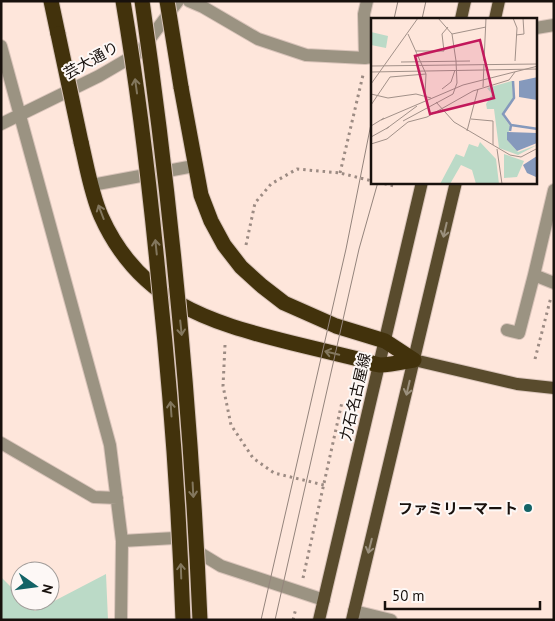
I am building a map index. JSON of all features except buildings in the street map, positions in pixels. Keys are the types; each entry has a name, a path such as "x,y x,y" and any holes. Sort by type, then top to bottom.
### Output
{"highway":[{"path":"51,1 81,142 100,214 112,238 144,280 168,298 191,311 249,332 380,365 414,360"},
{"path":"123,1 145,154 168,368 183,620"},
{"path":"142,1 163,154 184,363 192,459 200,620"},
{"path":"167,1 194,166 201,195 211,221 224,245 241,267 284,303 336,326 386,341 414,360"}],"main road":[{"path":"461,18 465,1"},
{"path":"495,18 499,1"},
{"name":"力石名古屋線","path":"320,620 422,184"},
{"path":"353,615 456,184"},
{"path":"414,360 517,384 554,388"}],"street":[{"name":"芸大通り","path":"1,124 99,76 140,52 178,1"},
{"path":"189,1 258,39 306,54 367,61 364,14 367,1"},
{"path":"538,28 554,25"},
{"path":"1,46 110,445 122,541 121,620"},
{"path":"92,185 194,166"},
{"path":"507,330 519,333 554,190"},
{"path":"534,275 553,288"},
{"path":"1,442 94,497 117,498"},
{"path":"122,541 174,538 221,566 324,600"},
{"path":"353,615 391,620"}],"path":[{"path":"340,173 367,61"},
{"path":"245,253 255,203 271,184 297,169 340,173 371,181"},
{"path":"386,184 394,186"},
{"path":"535,359 553,288"},
{"path":"225,345 223,386 231,425 253,458 274,473 324,485"},
{"path":"293,620 342,402"}],"green space":[{"path":"106,574 108,620 1,620 1,577 10,586 10,611 60,611 60,598"}],"tram line":[{"path":"394,18 398,1"},
{"path":"422,18 426,1"},
{"path":"261,620 346,249 371,124"},
{"path":"275,620 359,249 377,184"}],"place":[{"name":"ファミリーマート","path":"528,508"}]}
